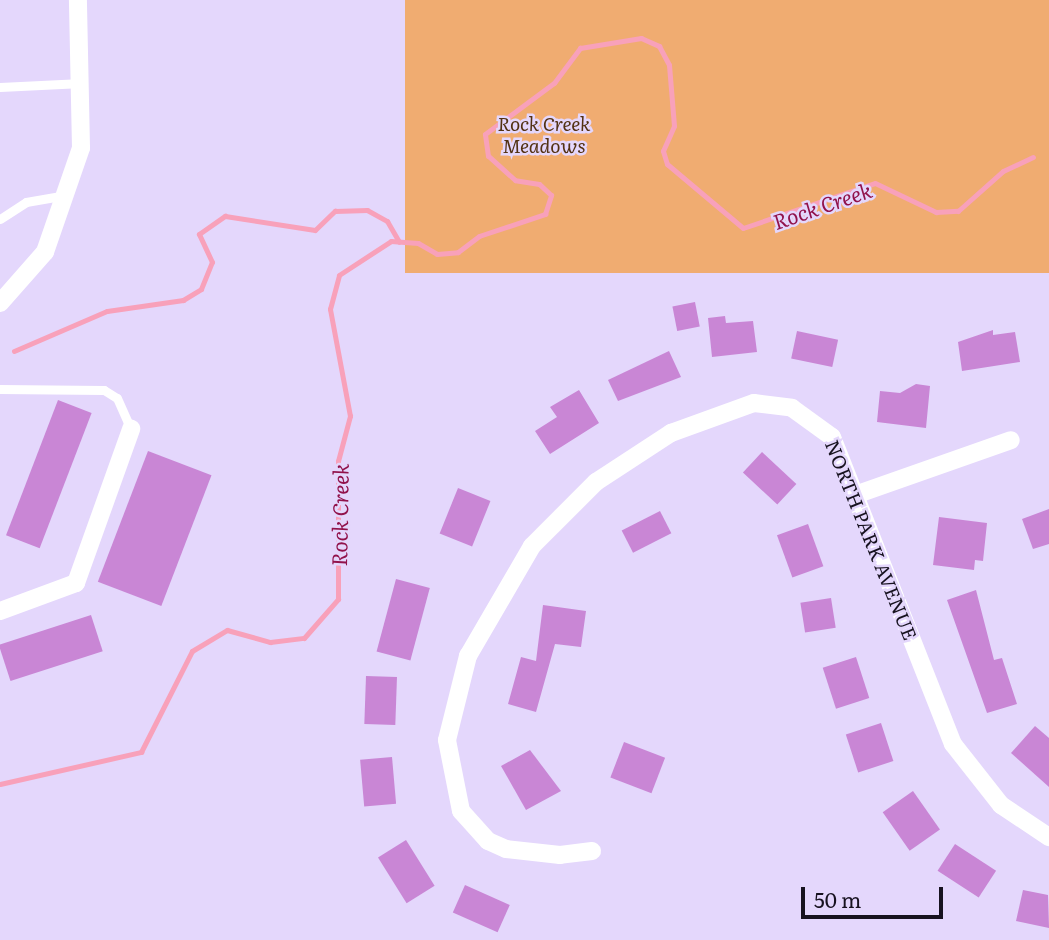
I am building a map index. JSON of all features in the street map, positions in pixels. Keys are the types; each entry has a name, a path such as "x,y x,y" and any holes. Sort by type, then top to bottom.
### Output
{"street":[{"path":"0,303 45,252 68,195 81,148 82,83 78,0"},
{"name":"NORTH PARK AVENUE","path":"592,850 560,855 497,845 473,825 453,787 447,740 453,701 485,617 519,563 561,515 632,456 742,405 779,404 814,420 832,438 953,744 1002,805 1049,838"},
{"path":"0,611 76,583 131,429"},
{"path":"855,495 1011,440"}],"lane":[{"path":"0,87 82,83"},
{"path":"0,219 26,202 68,195"},
{"path":"0,389 104,390 117,397 131,429"}],"green space":[{"name":"Rock Creek Meadows","path":"405,0 1049,0 1049,273 405,273"}],"building":[{"path":"695,302 700,327 677,331 672,306"},
{"path":"725,316 726,323 753,321 757,352 712,357 708,318"},
{"path":"993,330 993,335 1015,332 1020,362 962,371 958,342"},
{"path":"797,331 838,340 832,367 791,358"},
{"path":"669,351 681,377 618,401 608,380"},
{"path":"916,384 930,386 926,428 877,422 880,391 900,393"},
{"path":"579,390 599,423 550,454 535,431 557,417 550,407"},
{"path":"58,400 92,413 40,548 6,535"},
{"path":"148,451 211,475 161,606 98,582"},
{"path":"762,452 796,484 777,505 743,472"},
{"path":"458,488 490,501 472,547 440,533"},
{"path":"1049,509 1049,544 1033,549 1022,519"},
{"path":"660,511 671,533 633,553 622,531"},
{"path":"939,517 987,523 983,561 975,560 974,570 933,565"},
{"path":"808,524 823,566 792,578 777,535"},
{"path":"396,579 430,588 410,661 377,651"},
{"path":"976,590 994,660 1002,658 1017,704 987,713 947,600"},
{"path":"831,598 836,628 805,632 800,603"},
{"path":"543,605 586,611 581,647 555,644 536,712 508,704 521,657 536,661"},
{"path":"91,615 103,651 10,681 0,645"},
{"path":"856,657 869,698 836,709 823,668"},
{"path":"366,676 397,677 395,725 364,724"},
{"path":"881,723 893,761 858,772 846,734"},
{"path":"1035,726 1049,738 1049,787 1011,753"},
{"path":"624,742 665,758 651,793 610,777"},
{"path":"530,750 561,791 526,810 501,766"},
{"path":"392,757 396,804 364,807 360,760"},
{"path":"913,791 940,830 910,851 883,812"},
{"path":"406,840 435,886 407,903 378,857"},
{"path":"955,844 996,871 979,898 938,871"},
{"path":"465,885 510,905 498,932 453,912"},
{"path":"1023,890 1048,895 1049,928 1016,921"}],"waterway":[{"name":"Rock Creek","path":"0,784 141,752 192,651 227,630 270,642 304,638 338,599 338,461 350,416 330,309 339,275 391,241 418,243 437,254 458,252 479,236 545,214 551,195 539,184 515,180 488,156 485,134 554,83 580,48 641,38 659,46 669,65 674,126 663,151 667,164 743,228 875,183 936,212 958,211 1003,171 1033,157"},
{"path":"14,351 107,311 183,300 201,289 212,262 199,234 225,216 315,230 335,211 367,210 387,221 399,242"}]}
